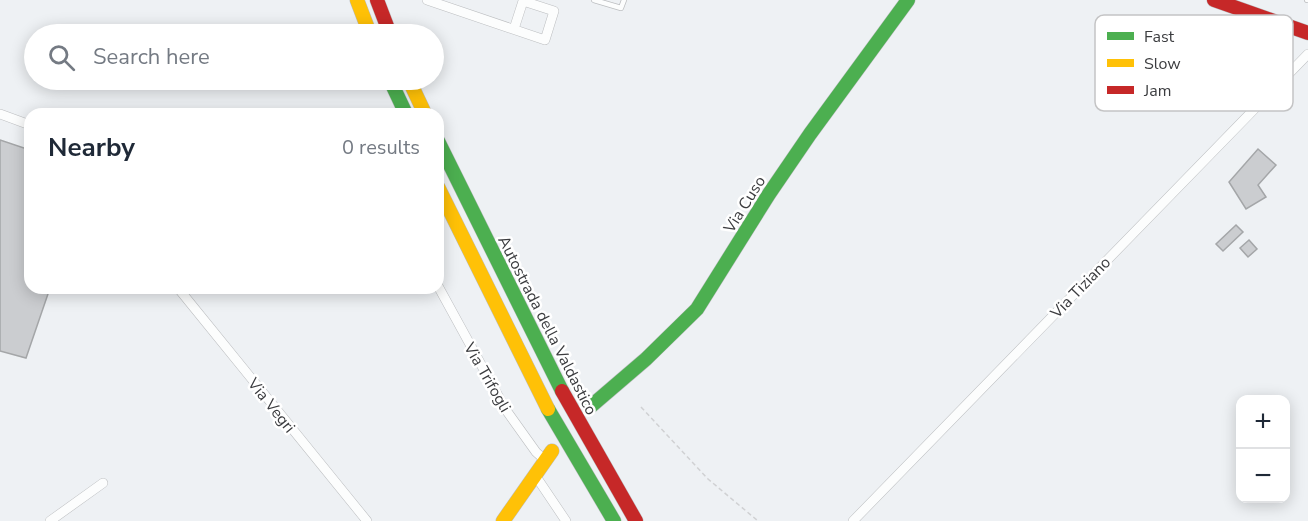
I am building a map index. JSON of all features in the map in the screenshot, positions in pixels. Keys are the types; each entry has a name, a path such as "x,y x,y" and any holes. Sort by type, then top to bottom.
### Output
{"main road":[{"path":"357,0 366,24"},
{"path":"377,0 386,24"},
{"name":"Via Cuso","path":"590,407 654,352 697,309 769,194 908,0"},
{"path":"1214,0 1257,15"},
{"path":"1293,28 1308,33"},
{"path":"395,90 403,108"},
{"path":"414,90 422,108"},
{"name":"Autostrada della Valdastico","path":"444,153 565,398 636,521"},
{"path":"444,199 538,392 614,521"},
{"path":"503,521 549,456"}],"street":[{"path":"427,0 545,40 554,11 523,1 514,29"},
{"name":"Via Tiziano","path":"1293,69 1308,54"},
{"name":"Via Tiziano","path":"853,521 1252,111"},
{"path":"0,114 24,123"},
{"name":"Via Vegri","path":"183,294 367,521"},
{"name":"Via Trifogli","path":"442,294 506,410 536,452 549,456"},
{"path":"535,475 566,521"},
{"path":"50,521 103,483"}],"lane":[{"path":"594,0 621,8 624,0"}],"path":[{"path":"640,407 708,479 758,521"}],"building":[{"path":"0,140 24,148 24,294 48,294 26,358 0,351"},
{"path":"1258,149 1276,165 1258,185 1266,197 1246,209 1229,182"},
{"path":"1236,225 1243,232 1223,251 1216,244"},
{"path":"1249,240 1257,249 1248,257 1240,248"}],"traffic: fast":[{"path":"590,407 646,359 697,309 769,194 908,0"},
{"path":"395,90 403,108"},
{"path":"444,153 562,391"},
{"path":"548,409 614,521"}],"traffic: slow":[{"path":"357,0 366,24"},
{"path":"414,90 422,108"},
{"path":"444,199 548,409"},
{"path":"503,521 552,451"}],"traffic: jam":[{"path":"377,0 386,24"},
{"path":"1214,0 1257,15"},
{"path":"1293,28 1308,33"},
{"path":"562,391 636,521"}]}
